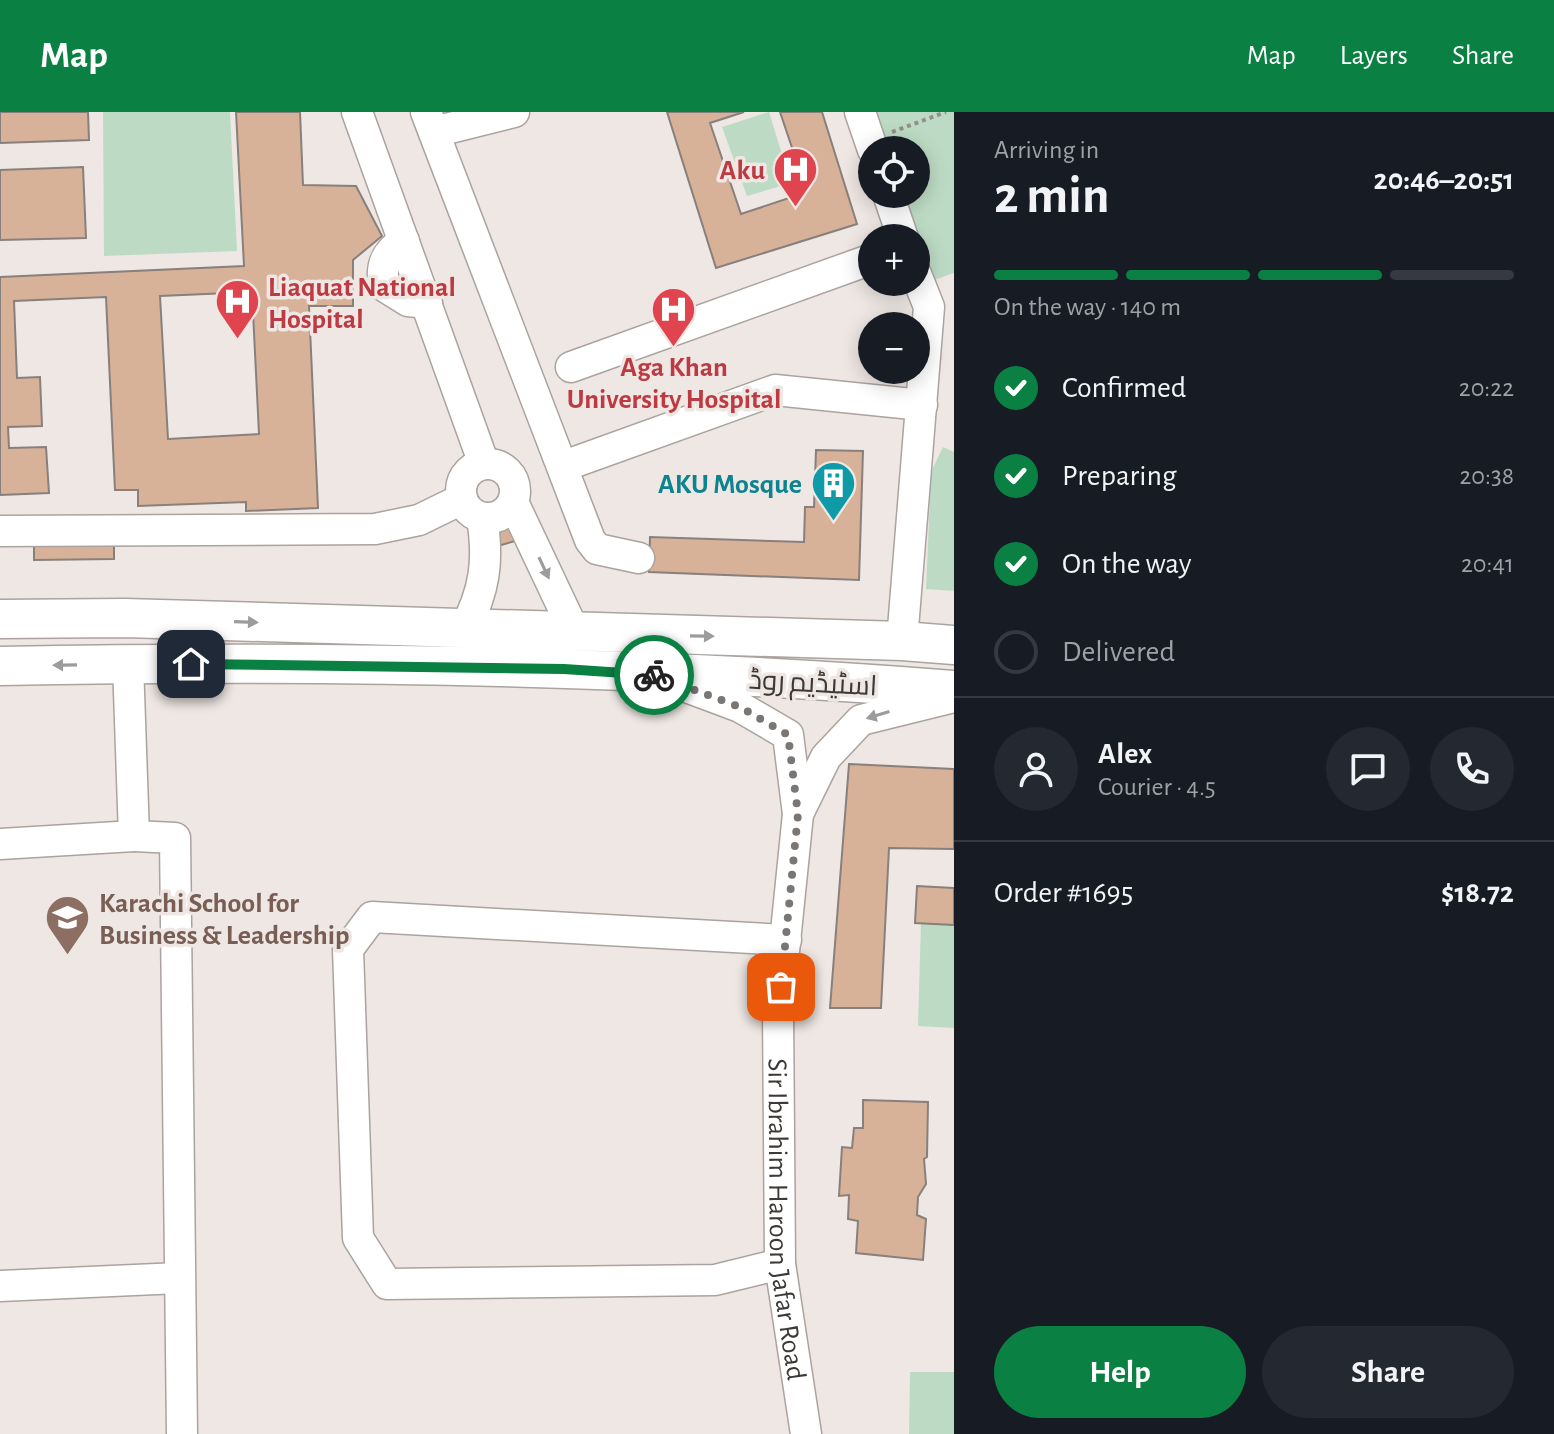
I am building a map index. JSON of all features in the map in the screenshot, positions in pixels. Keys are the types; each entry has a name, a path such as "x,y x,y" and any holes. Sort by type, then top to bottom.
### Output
{"main road":[{"name":"اسٹیڈیم روڈ","path":"0,619 125,618 954,645"},
{"path":"125,618 128,663"},
{"name":"اسٹیڈیم روڈ","path":"0,666 128,663 650,674 954,690"}],"street":[{"path":"357,112 484,464"},
{"path":"514,112 430,122 590,540 597,549 639,558"},
{"path":"860,112 868,136"},
{"path":"571,367 858,264"},
{"path":"902,641 922,405 941,302"},
{"path":"564,466 775,390 922,405"},
{"path":"464,630 478,605 488,554 463,481 468,473 484,464 494,465 509,475 514,483 513,502 575,633"},
{"path":"0,531 375,529 472,508 500,515 513,502"},
{"path":"128,663 134,836"},
{"path":"650,674 740,707 788,735 798,814"},
{"path":"798,814 826,757 861,720 954,697"},
{"name":"Sir Ibrahim Haroon Jafar Road","path":"798,814 778,1010 780,1264 806,1434"},
{"path":"0,844 134,836 175,838 182,1434"},
{"path":"780,1264 715,1280 387,1284 358,1238 348,949 372,917 786,940"},
{"path":"0,1286 179,1278"}],"path":[{"path":"891,136 946,112"}],"green space":[{"path":"103,112 230,112 237,251 104,256"},
{"path":"769,112 791,183 747,196 722,127"},
{"path":"874,112 954,112 954,273 931,281 930,224 912,224 907,208 930,208 930,136 882,136"},
{"path":"943,447 954,452 954,591 926,589 931,472"},
{"path":"921,923 954,925 954,1028 918,1026"},
{"path":"910,1372 954,1372 954,1434 909,1434"}],"building":[{"path":"0,112 88,112 89,140 0,143"},
{"path":"236,112 300,112 303,185 356,186 382,236 353,260 353,306 309,306 318,508 246,511 246,502 138,506 138,490 115,490 106,297 14,301 17,378 40,377 42,426 8,427 9,448 46,447 49,493 0,495 0,277 244,266","holes":["252,292 259,434 168,439 160,296"]},
{"path":"667,112 744,112 710,123 741,214 807,192 780,112 822,112 857,224 716,268"},
{"path":"83,167 86,238 0,240 0,170"},
{"name":"AKU Mosque","path":"816,450 863,451 859,580 649,572 650,537 804,542 805,507 814,507"},
{"path":"510,524 515,541 498,546 493,530"},
{"path":"34,542 114,542 114,559 34,560"},
{"path":"849,764 954,769 954,849 889,848 881,1008 830,1008"},
{"path":"917,886 954,888 954,925 915,923"},
{"path":"863,1100 928,1102 927,1157 924,1159 926,1184 918,1197 917,1215 926,1219 923,1260 856,1253 858,1221 848,1219 849,1195 839,1196 842,1147 852,1148 854,1128 863,1128"}],"way so far":[{"path":"654,675 740,707 788,735 798,814 781,987"}],"place":[{"name":"Aku","path":"796,208"},
{"name":"Liaquat National Hospital","path":"237,341"},
{"name":"Aga Khan University Hospital","path":"674,348"},
{"name":"AKU Mosque","path":"833,522"},
{"name":"Karachi School for Business & Leadership","path":"68,957"}],"route":[{"path":"191,664 564,669 654,675"}]}
